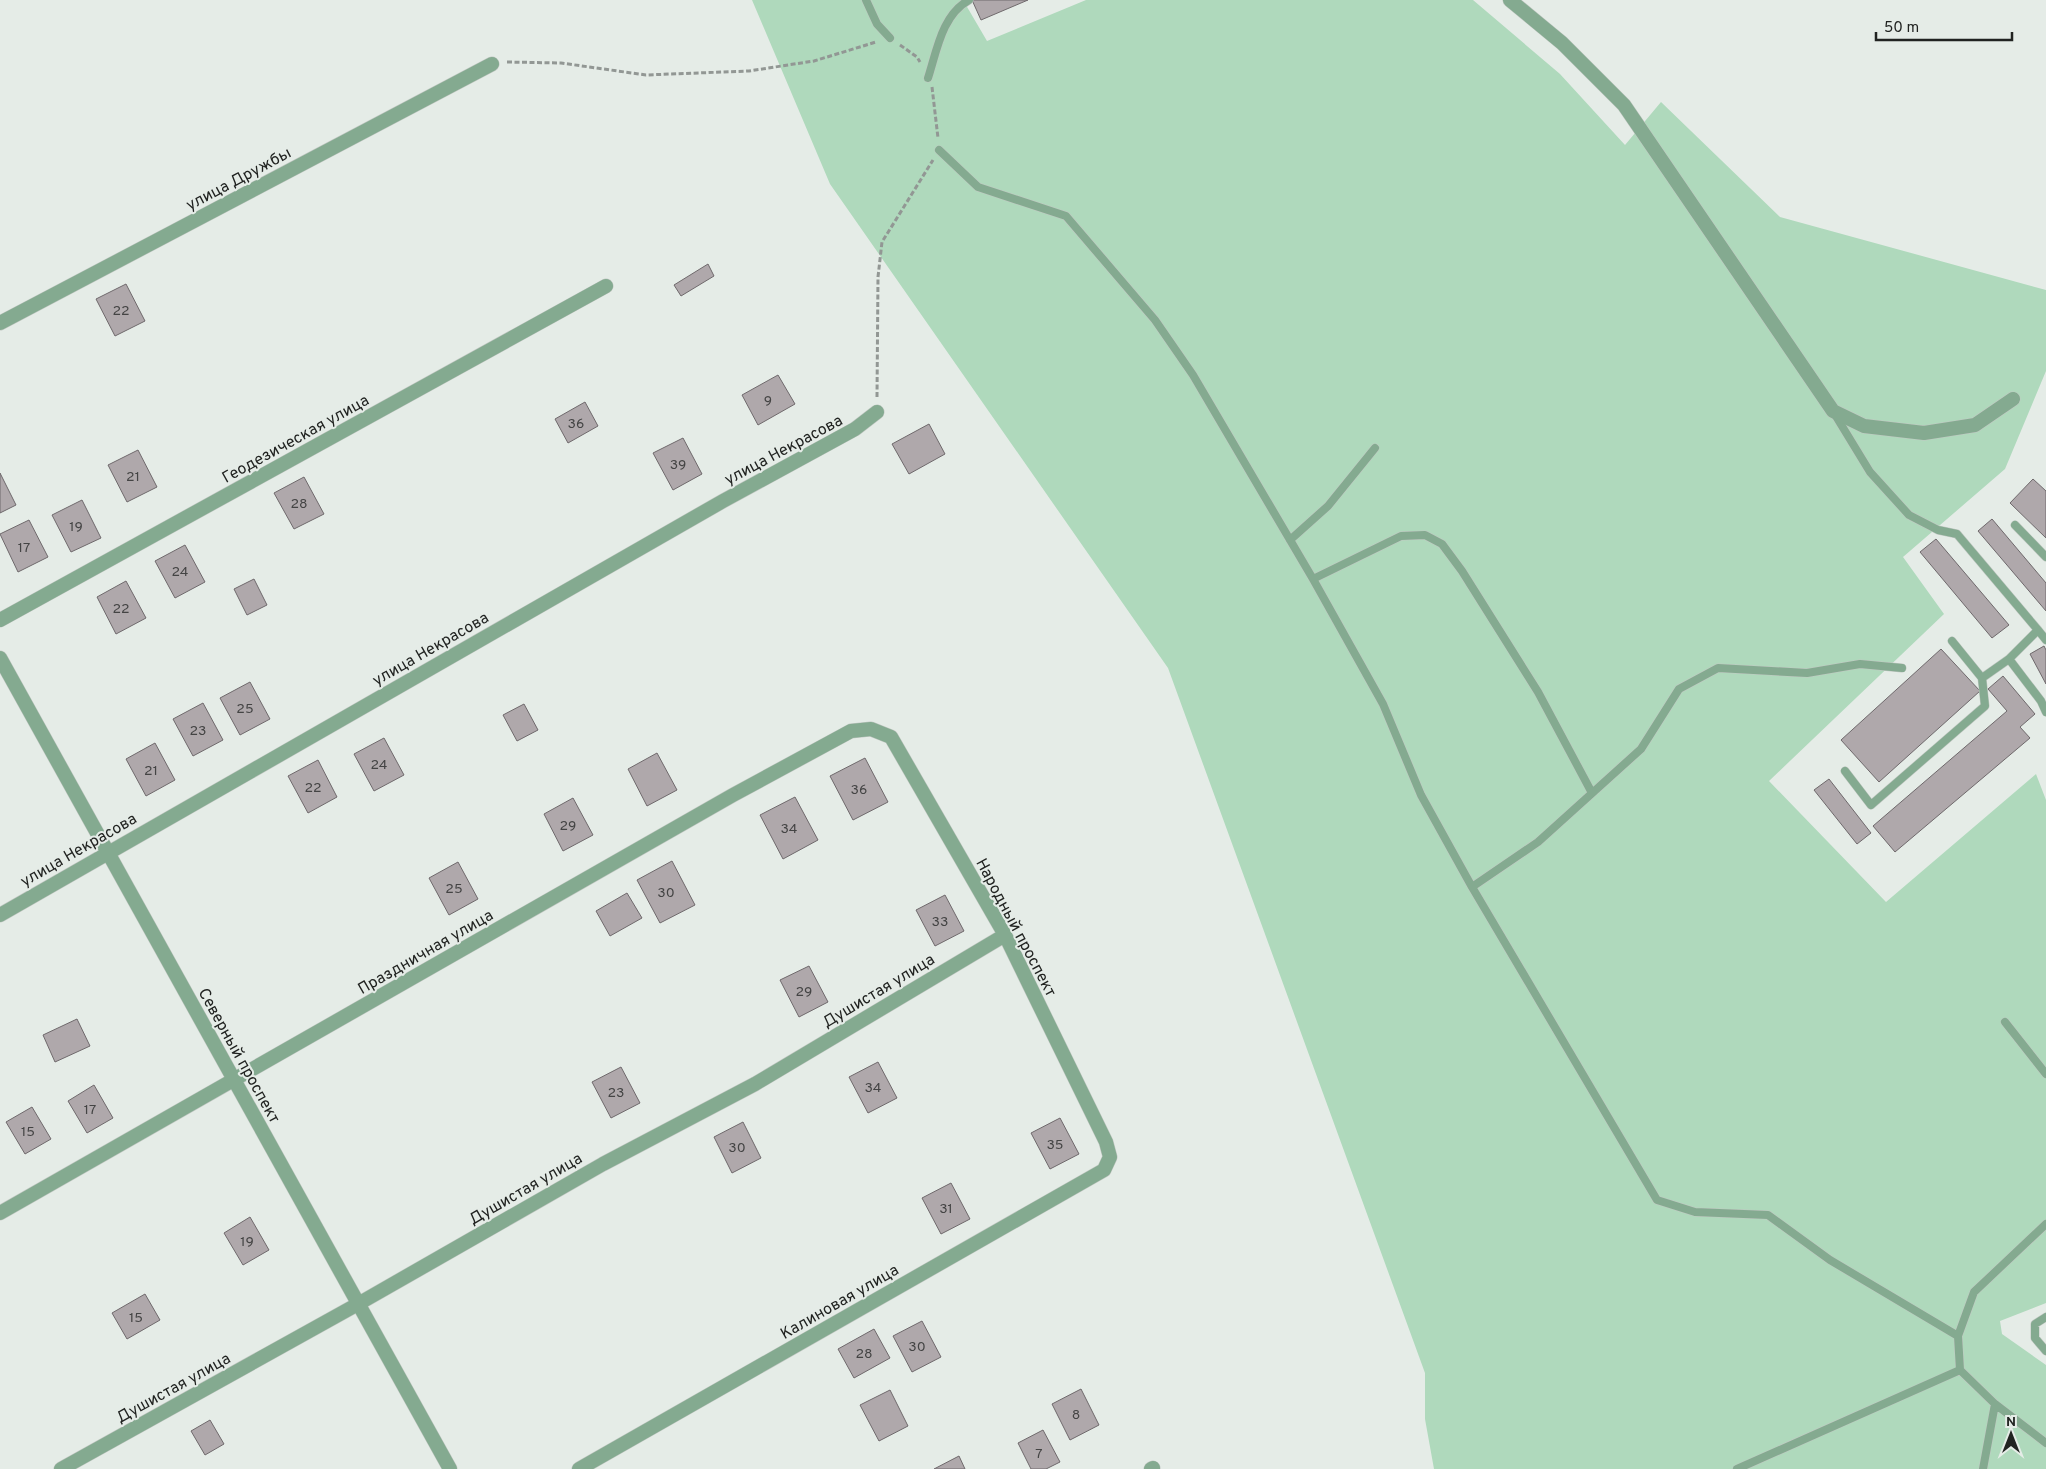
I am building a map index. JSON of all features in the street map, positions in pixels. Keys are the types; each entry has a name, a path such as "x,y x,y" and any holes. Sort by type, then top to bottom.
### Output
{"street":[{"path":"1510,0 1562,43 1624,105 1832,411 1864,426 1924,434 1975,425 2014,399"},
{"name":"улица Дружбы","path":"0,323 492,64"},
{"name":"Геодезическая улица","path":"0,620 606,286"},
{"name":"улица Некрасова","path":"0,915 108,851 706,510 855,430 877,412"},
{"name":"Северный проспект","path":"0,658 450,1469"},
{"name":"Народный проспект","path":"871,729 890,737 1005,935 1106,1142 1110,1157"},
{"name":"Праздничная улица","path":"0,1213 742,791 851,731 871,729"},
{"name":"Душистая улица","path":"61,1469 358,1304 603,1164 755,1084 1005,935"},
{"name":"Калиновая улица","path":"579,1469 1104,1170 1110,1157"}],"lane":[{"path":"866,0 877,24 890,38"},
{"path":"928,78 947,20 957,6 969,0"},
{"path":"939,150 978,187 1066,216 1160,328 1193,375 1314,580 1383,704 1421,795 1472,887 1657,1200 1695,1212 1768,1215 1830,1260 1958,1336"},
{"path":"1832,411 1870,472 1909,515 1938,530 1957,534 2046,640"},
{"path":"1290,540 1328,506 1375,448"},
{"path":"2015,525 2046,557"},
{"path":"1314,580 1401,536 1425,535 1442,544 1462,571 1538,692 1592,793"},
{"path":"1982,678 2009,659 2038,630"},
{"path":"1845,771 1871,805 1985,706 1982,678 1952,641"},
{"path":"2009,659 2041,702 2046,712"},
{"path":"1472,887 1538,842 1642,749 1679,689 1718,668 1807,673 1860,664 1902,668"},
{"path":"2005,1022 2046,1074"},
{"path":"2046,1224 1974,1292 1958,1336 1960,1370 1995,1404 2046,1443"},
{"path":"2046,1317 2035,1324 2035,1338 2046,1351"},
{"path":"1737,1469 1960,1370"},
{"path":"1983,1469 1995,1404"}],"path":[{"path":"492,64 517,61 561,63 646,75 749,71 814,61 890,38 918,57 933,89 939,150 882,242 878,276 877,412"}],"green space":[{"path":"752,0 963,0 987,41 1086,0 1473,0 1560,74 1625,145 1661,102 1780,217 2046,290 2046,371 2005,469 1903,557 1944,614 1769,781 1886,902 2036,774 2046,800 2046,1303 2000,1321 2002,1334 2046,1365 2046,1469 1434,1469 1425,1419 1425,1373 1168,668 830,184"}],"building":[{"path":"972,0 1028,0 981,20"},
{"path":"708,264 714,276 681,296 674,285"},
{"path":"126,284 145,321 115,336 96,299"},
{"path":"778,375 795,404 758,425 742,395"},
{"path":"585,402 598,426 568,443 555,419"},
{"path":"929,424 945,454 909,474 892,444"},
{"path":"683,438 702,474 673,490 653,453"},
{"path":"138,450 157,487 127,502 108,465"},
{"path":"0,473 16,505 0,513"},
{"path":"304,477 324,514 294,529 274,493"},
{"path":"2033,479 2046,491 2046,538 2010,503"},
{"path":"82,500 101,538 71,552 52,515"},
{"path":"1992,519 2046,583 2046,611 1978,531"},
{"path":"29,520 48,557 18,572 0,534"},
{"path":"1936,539 2009,625 1992,638 1920,552"},
{"path":"185,545 205,582 175,598 155,561"},
{"path":"254,579 267,605 247,615 234,589"},
{"path":"126,581 146,618 116,634 97,597"},
{"path":"2044,646 2046,650 2046,684 2030,654"},
{"path":"1941,649 1980,691 1879,782 1841,740"},
{"path":"2003,676 2035,714 2020,727 2030,738 1895,852 1873,826 2007,711 1988,689"},
{"path":"250,682 270,719 240,735 220,698"},
{"path":"203,703 223,740 193,756 173,719"},
{"path":"524,704 538,730 517,741 503,715"},
{"path":"384,738 404,775 374,791 354,754"},
{"path":"155,743 175,780 146,796 126,759"},
{"path":"657,753 677,790 647,806 628,769"},
{"path":"865,758 888,802 853,820 830,776"},
{"path":"318,760 337,797 308,813 288,776"},
{"path":"1829,779 1871,833 1857,844 1814,790"},
{"path":"795,797 818,840 783,859 760,815"},
{"path":"573,798 593,835 563,851 544,814"},
{"path":"672,861 695,905 660,923 637,880"},
{"path":"458,862 478,899 449,915 429,878"},
{"path":"627,893 642,918 610,936 596,911"},
{"path":"945,895 964,931 935,946 916,910"},
{"path":"809,966 828,1002 799,1017 780,980"},
{"path":"77,1019 90,1046 55,1062 43,1035"},
{"path":"878,1062 897,1098 868,1113 849,1077"},
{"path":"621,1067 640,1103 611,1118 592,1082"},
{"path":"94,1085 113,1118 87,1133 68,1101"},
{"path":"32,1107 51,1139 25,1154 6,1122"},
{"path":"1060,1118 1079,1154 1050,1169 1031,1133"},
{"path":"743,1122 761,1158 732,1173 714,1137"},
{"path":"951,1183 970,1219 941,1234 922,1198"},
{"path":"250,1217 269,1250 243,1265 224,1233"},
{"path":"145,1294 160,1320 127,1339 112,1313"},
{"path":"922,1321 941,1357 912,1372 893,1336"},
{"path":"874,1329 890,1358 854,1378 838,1349"},
{"path":"1081,1389 1099,1425 1070,1440 1052,1404"},
{"path":"890,1390 908,1426 879,1441 860,1405"},
{"path":"210,1420 224,1444 205,1455 191,1431"},
{"path":"1043,1430 1060,1462 1046,1469 1031,1469 1018,1443"},
{"path":"959,1456 965,1469 934,1469"}]}
